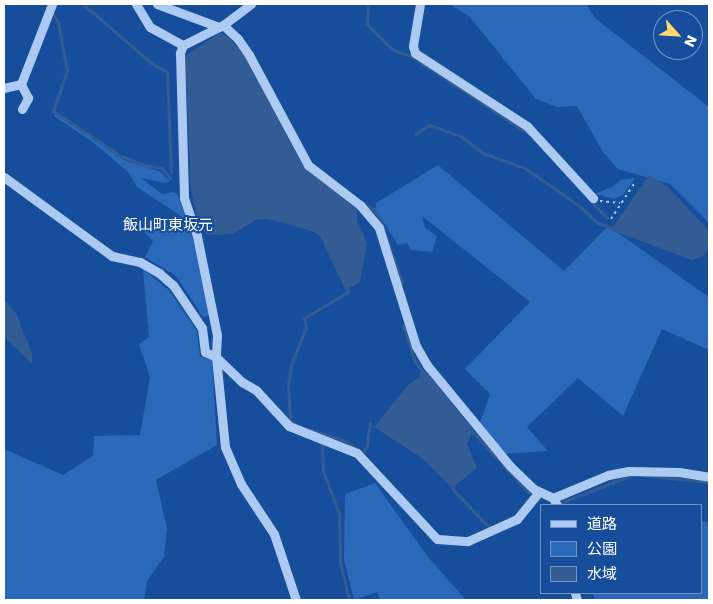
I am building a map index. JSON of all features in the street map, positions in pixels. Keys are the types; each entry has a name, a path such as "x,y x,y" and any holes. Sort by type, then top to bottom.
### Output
{"street":[{"path":"22,109 28,98 21,84 52,4"},
{"path":"136,4 150,27 183,45"},
{"path":"157,4 221,26 238,39 249,55 308,165 360,205 379,228 416,346 427,365 510,466 538,492 555,502 608,475 629,470 679,472 709,477"},
{"path":"251,4 221,26 183,45 180,54 184,198 197,236 218,335 216,357 225,447 245,492 274,534 296,600"},
{"path":"420,4 412,46 415,53 527,126 593,198"},
{"path":"4,88 21,84"},
{"path":"4,177 112,256 140,262 159,273 173,285 202,328 205,352 216,357 242,382 256,390 289,426 347,447 357,453 437,539 468,541 518,519 538,492"}],"path":[{"path":"611,219 636,180"},
{"path":"593,198 606,204 621,203"}],"green space":[{"path":"449,4 586,4 595,18 709,107 709,223 670,184 618,169 603,152 577,106 557,107 536,99 469,16"},
{"path":"56,114 126,161 159,171 170,181 165,183 141,178 162,194 174,192 178,195 195,245 209,315 203,317 176,276 145,257 153,241 144,232 149,224 164,226 179,222 181,216 137,187 128,172 94,143 54,116"},
{"path":"438,165 564,271 608,226 709,297 709,350 662,329 623,416 578,378 527,427 548,451 498,454 477,432 490,394 465,369 530,302 422,216 425,228 437,236 432,252 411,250 407,243 398,245 375,209 376,203"},
{"path":"635,178 623,195 614,199 595,194 614,186 620,180"},
{"path":"143,269 169,290 197,331 200,356 212,360 217,445 156,480 167,529 164,557 147,581 144,600 4,600 4,449 63,475 93,456 94,436 140,435 150,377 139,344 149,337"},
{"path":"375,483 428,557 466,600 380,600 377,592 354,600 344,560 345,494"},
{"path":"703,521 709,523 709,600 595,600 593,594 703,594"}],"water":[{"path":"220,33 229,37 243,53 303,166 357,209 357,221 367,243 360,282 354,286 345,289 320,236 312,231 268,219 257,219 233,234 208,235 198,226 202,221 197,220 191,188 185,56"},
{"path":"649,175 668,187 709,231 709,248 702,257 692,260 611,230"},
{"path":"4,299 17,315 32,354 32,364 4,337"},
{"path":"424,369 473,429 467,444 477,468 452,488 422,458 374,427 408,385 421,376 419,373"}],"waterway":[{"path":"83,4 151,63 167,72 171,172"},
{"path":"368,4 367,24 393,50 411,56 529,134"},
{"path":"51,12 58,22 67,71 53,111 119,155 144,165 162,168 170,178"},
{"path":"415,134 429,125 461,136 483,153 525,168 578,205 598,223 616,229"},
{"path":"360,201 374,210 380,220 402,282"},
{"path":"591,201 607,218"},
{"path":"295,424 290,421 288,385 291,365 306,327 304,318 348,292 346,284"},
{"path":"403,325 415,362 424,373"},
{"path":"310,430 341,439 363,453 367,445 370,423"},
{"path":"470,429 529,493"},
{"path":"322,445 323,471 339,514 340,563 349,600"},
{"path":"563,502 632,475"},
{"path":"640,475 709,482"},
{"path":"452,484 454,491 489,527"}],"district":[{"name":"飯山町東坂元","path":"168,225"}]}
